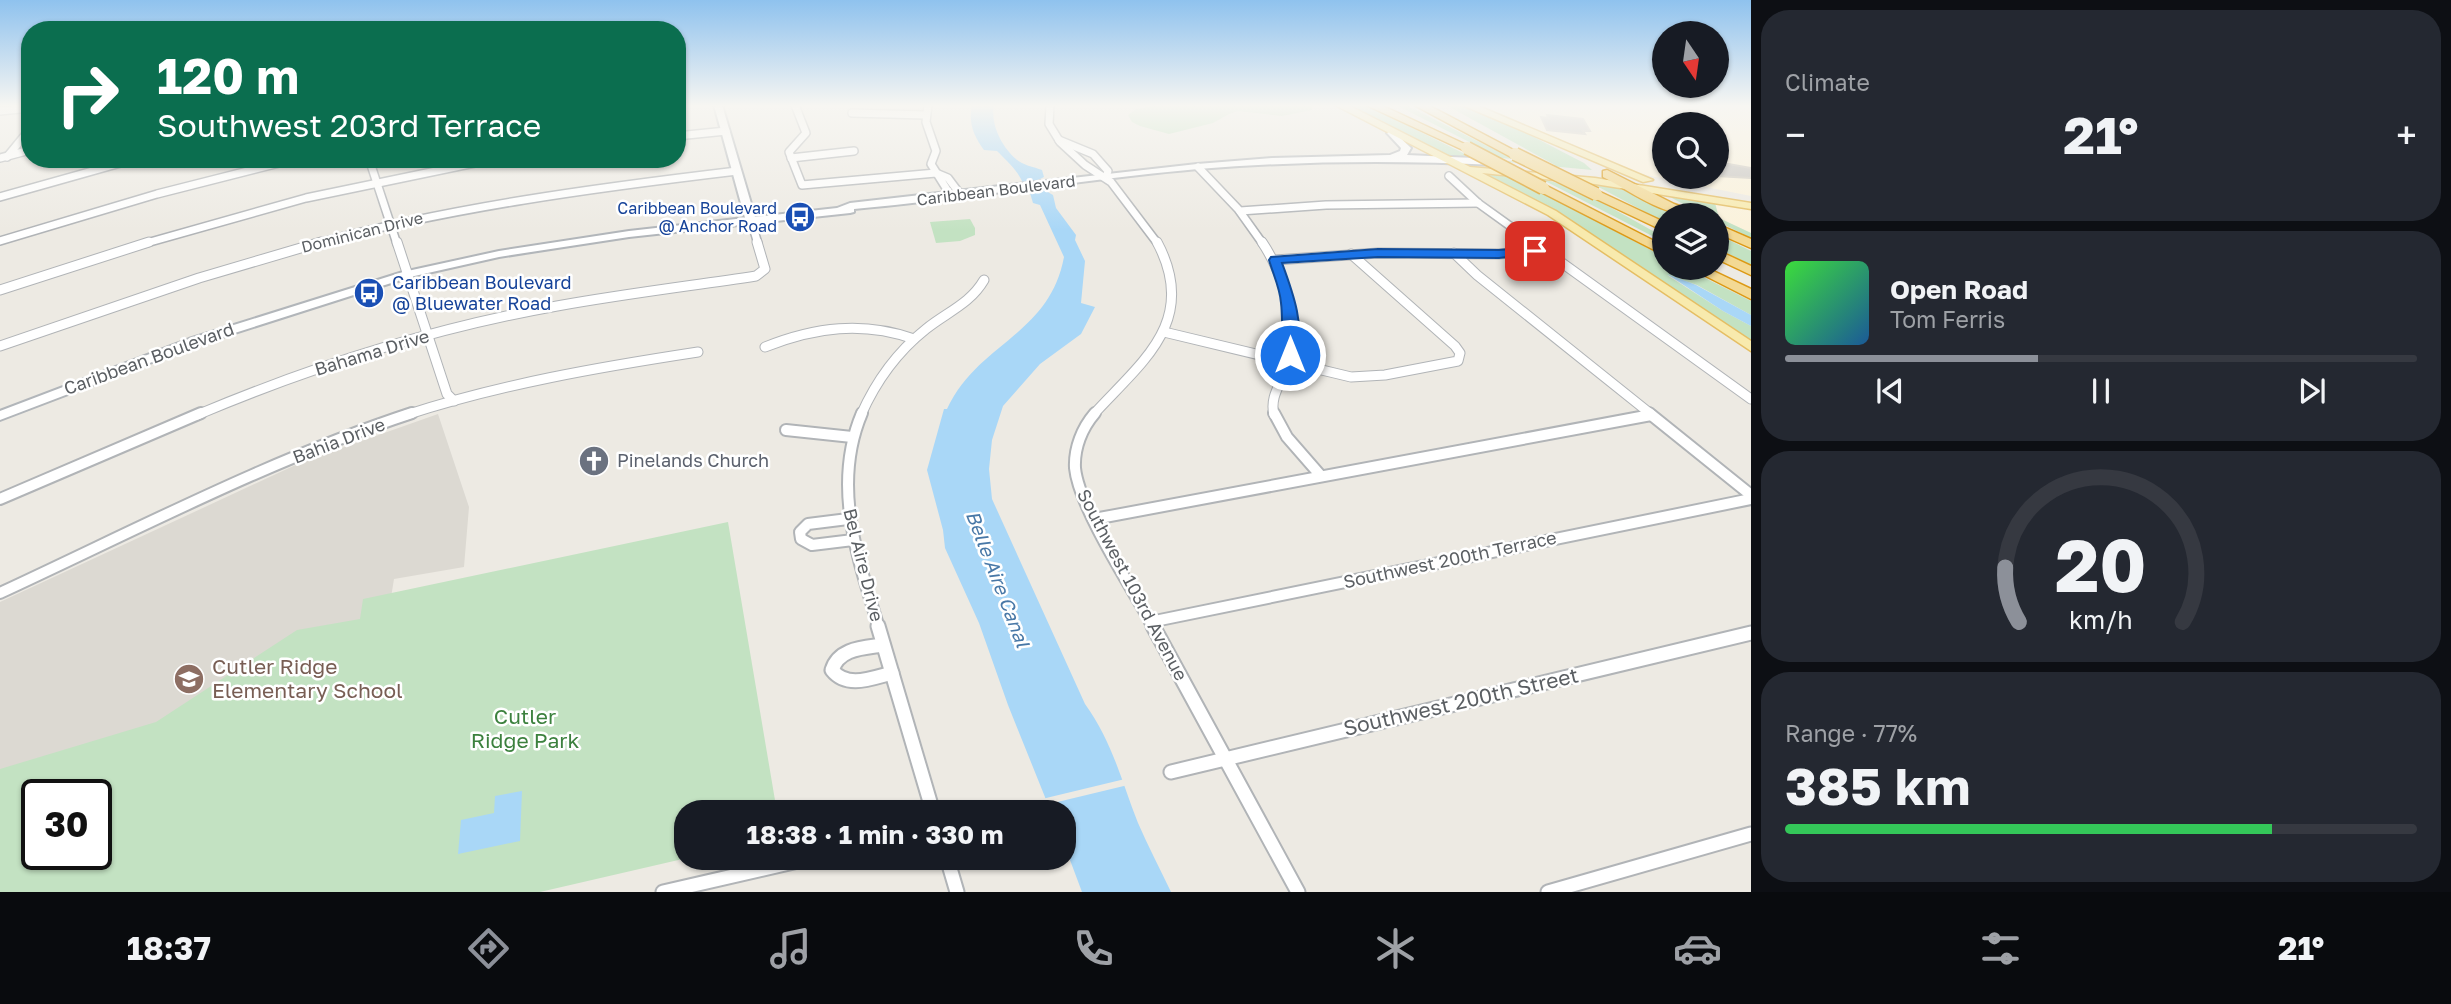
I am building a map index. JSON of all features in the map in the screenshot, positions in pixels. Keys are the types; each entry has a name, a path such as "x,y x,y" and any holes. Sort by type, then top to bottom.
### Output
{"highway":[{"path":"1464,147 1652,245"},
{"path":"1501,147 1652,221"},
{"path":"1517,147 1600,195"},
{"path":"1607,174 1664,203"},
{"path":"1667,192 1664,196 1672,203"},
{"path":"1729,234 1751,244"},
{"path":"1729,260 1751,271"},
{"path":"1721,280 1751,295"}],"main road":[{"path":"1419,147 1529,200 1566,222 1751,347"},
{"path":"1557,147 1607,174"},
{"path":"1566,147 1647,180"},
{"path":"1470,170 1478,165 1497,162"},
{"name":"Caribbean Boulevard","path":"1497,162 1607,174 1751,199"},
{"name":"Caribbean Boulevard","path":"1470,170 1571,178 1751,206"},
{"path":"1571,178 1607,174"}],"street":[{"path":"730,147 751,220"},
{"path":"792,147 789,150 791,158 800,182 805,186 936,173"},
{"path":"934,147 936,151 930,162 955,195"},
{"name":"Southwest 103rd Avenue","path":"1064,147 1085,165 1106,177 1153,233 1166,260 1172,294 1164,332 1151,355 1133,377 1094,412 1079,439 1074,461 1076,474 1094,519 1298,892"},
{"path":"1075,147 1093,154 1101,162"},
{"path":"1394,157 1404,153 1405,147"},
{"path":"791,158 854,151"},
{"path":"3,157 21,152"},
{"name":"Caribbean Boulevard","path":"0,416 174,348 298,307 408,276 520,251 614,236 842,209 871,208 899,202 1198,167 1394,157 1497,162"},
{"name":"Caribbean Boulevard","path":"1302,160 1470,170"},
{"path":"1085,165 1101,162"},
{"name":"Southwest 103rd Avenue","path":"1101,162 1108,171 1106,177"},
{"path":"1198,167 1240,211 1275,260 1288,298 1291,334 1289,363 1273,400 1273,414 1281,428 1321,476"},
{"path":"0,197 103,168"},
{"path":"0,241 145,197 259,168"},
{"path":"372,168 447,394 454,401"},
{"path":"0,290 198,227 377,182 448,168"},
{"name":"Dominican Drive","path":"0,346 205,275 391,224 543,195 737,172"},
{"path":"1449,176 1478,203 1751,399"},
{"path":"1240,211 1326,205 1478,203"},
{"name":"Bahama Drive","path":"0,499 267,387 355,357 427,336 548,308 747,279 762,273 765,267 751,220"},
{"path":"1275,260 1351,254 1507,254 1542,250"},
{"path":"1454,253 1477,275 1751,497"},
{"path":"1164,332 1345,376 1366,378 1449,365 1459,359 1460,353 1455,346 1351,254"},
{"name":"Bel Aire Drive","path":"929,800 853,540 848,519 846,477 852,437 875,384 914,339 971,298 984,280"},
{"path":"765,347 783,338 865,327 884,329 914,339"},
{"name":"Bahia Drive","path":"0,593 276,465 355,433 454,401 560,373 698,352"},
{"path":"1094,519 1651,415"},
{"path":"786,429 852,437"},
{"name":"Southwest 200th Terrace","path":"1150,622 1751,497"},
{"path":"848,519 808,524 800,532 800,539 804,544 811,545 853,540"},
{"name":"Southwest 200th Street","path":"1171,772 1751,633"},
{"path":"883,645 841,654 834,662 832,670 839,679 849,681 892,673"},
{"path":"1548,892 1751,834"},
{"path":"663,892 759,870"},
{"path":"951,870 957,892"}],"shaded area":[{"path":"1573,147 1652,147 1652,176 1636,173"},
{"path":"1729,147 1751,147 1751,196 1716,189 1729,189"},
{"path":"1729,205 1751,209 1751,233 1729,223"},
{"name":"Cutler Ridge Elementary School","path":"438,414 469,507 464,567 394,579 344,892 156,757 85,779 21,779 21,800 0,809 0,602 302,462"}],"green space":[{"path":"1427,147 1450,147 1473,158 1555,165 1522,147 1552,147 1592,170 1446,156"},
{"path":"1478,147 1488,147 1513,159 1501,158"},
{"path":"1482,172 1623,187 1624,190 1653,203 1652,216 1593,184 1510,176 1652,251 1652,276 1564,217 1480,173"},
{"path":"1543,180 1555,182 1604,204 1652,230 1652,236"},
{"path":"1670,197 1715,203 1681,203"},
{"path":"970,219 975,235 960,241 936,243 930,222"},
{"path":"1729,223 1751,233 1751,238 1729,227"},
{"path":"1729,240 1751,251 1751,265 1729,254"},
{"path":"1658,280 1675,280 1751,326 1751,343"},
{"path":"1682,280 1709,280 1751,301 1751,315 1697,285"},
{"name":"Cutler Ridge Park","path":"728,522 775,800 674,800 674,861 540,892 0,892 0,769 156,722 297,630 360,619 363,599"}],"water":[{"name":"Belle Aire Canal","path":"981,147 1005,147 1019,161 1042,170 1044,177 1032,183 1053,195 1056,208 1076,235 1075,240 1085,261 1081,303 1095,307 1081,334 1040,364 1003,406 992,440 989,469 992,499 1085,704 1110,747 1138,823 1171,892 1082,892 1074,870 1076,870 1076,800 1046,800 979,623 945,548 927,470 944,409 947,409 960,386 976,368 1029,322 1044,305 1056,283 1064,257 1040,205 1033,203 1030,193 1024,191 1022,180 997,151 984,150"},
{"path":"1676,280 1696,285 1751,315 1751,326"},
{"path":"522,791 520,841 458,854 461,820 494,813 495,796"}],"pier":[{"path":"1125,779 1128,785 1066,800 1042,799"}],"building":[{"path":"1729,164 1751,168 1751,178 1729,177"}],"place":[{"name":"Caribbean Boulevard @ Anchor Road","path":"800,217"},
{"name":"Caribbean Boulevard @ Bluewater Road","path":"369,293"},
{"name":"Pinelands Church","path":"594,461"},
{"name":"Cutler Ridge Elementary School","path":"189,679"}],"route":[{"path":"1290,355 1288,298 1275,260 1378,253 1499,254 1535,251"}]}
